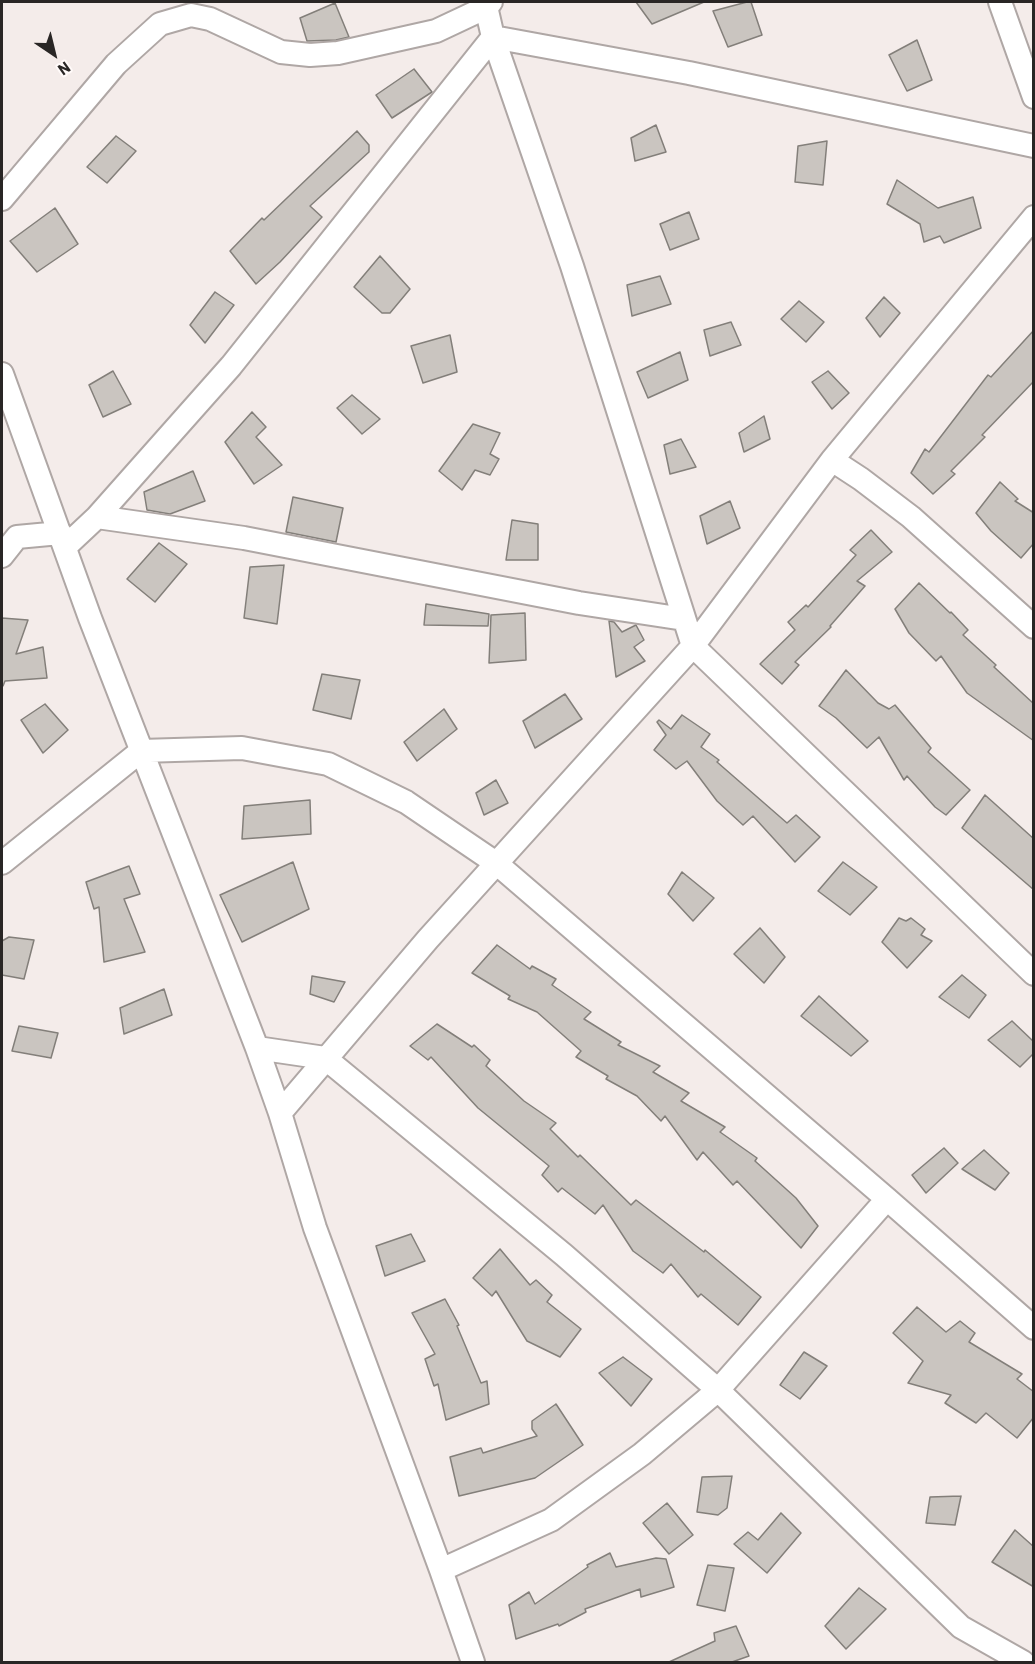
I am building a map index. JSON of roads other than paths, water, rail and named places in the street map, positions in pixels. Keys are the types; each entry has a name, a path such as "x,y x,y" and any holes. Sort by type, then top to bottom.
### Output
{"street":[{"path":"1000,2 1034,97"},
{"path":"2,200 116,64 160,24 188,8 281,52 310,55 338,53 436,31 488,3 493,37 572,266 693,646 1034,974"},
{"path":"493,37 689,73 1034,146"},
{"path":"2,556 9,537 63,540 97,517 231,366 493,37"},
{"path":"280,1113 325,1058 496,863 693,646 832,460 1034,217"},
{"path":"2,374 141,751 257,1048 280,1113 315,1228 473,1662"},
{"path":"832,460 911,517 1034,627"},
{"path":"97,517 244,538 579,603 684,619"},
{"path":"2,863 141,751 242,748 328,764 406,802 496,863 1034,1328"},
{"path":"257,1048 325,1058 564,1254 718,1390 961,1627 1023,1662"},
{"path":"441,1570 551,1520 642,1454 718,1390 886,1199"}]}
